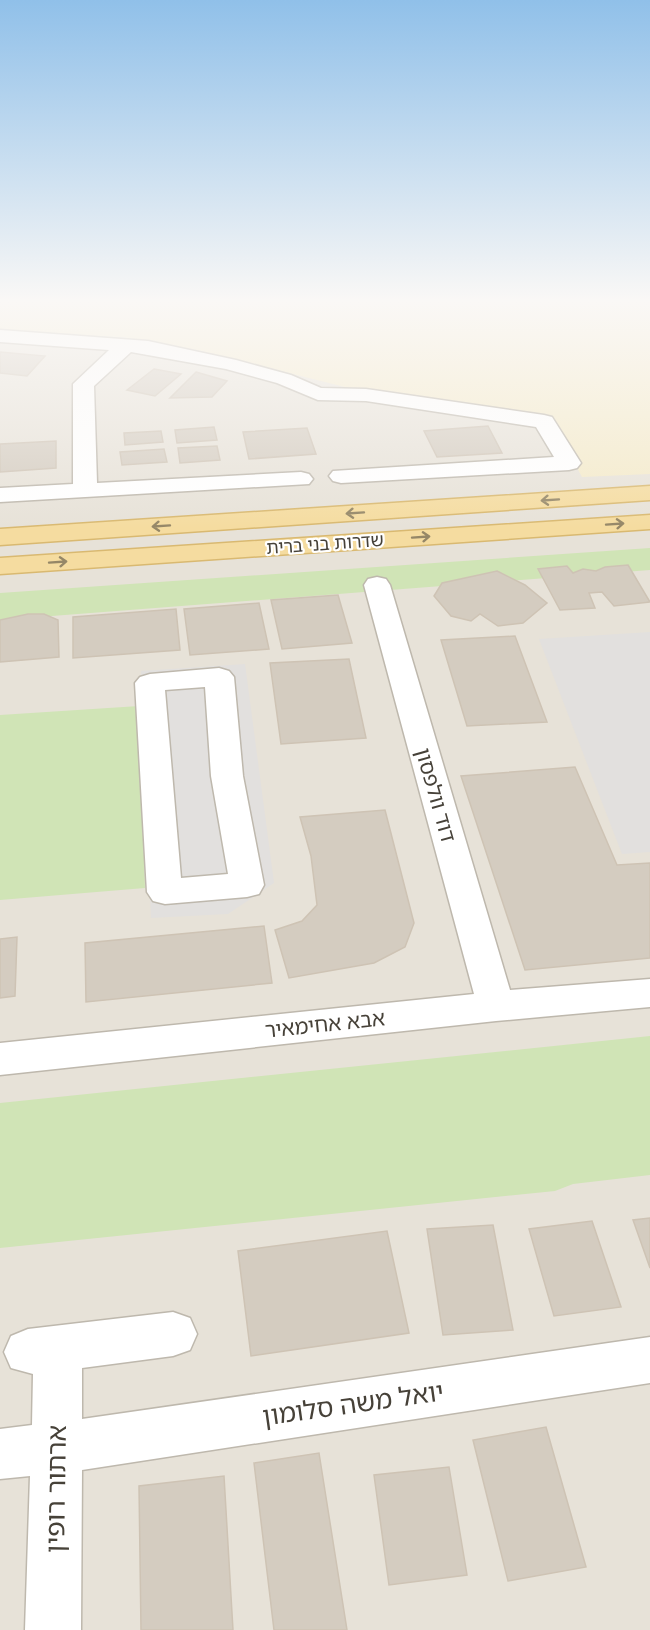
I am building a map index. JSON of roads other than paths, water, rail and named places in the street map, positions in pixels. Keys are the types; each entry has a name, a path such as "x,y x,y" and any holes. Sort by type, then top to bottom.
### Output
{"main road":[{"name":"שדרות בני ברית","path":"0,537 650,494"},
{"name":"שדרות בני ברית","path":"0,566 650,522"}],"street":[{"path":"85,490 83,384 92,376"},
{"path":"267,376 299,386 333,381 346,386 350,396 366,395 526,435 341,476"},
{"path":"0,495 301,479"},
{"name":"דוד וולפסון","path":"377,585 496,1006"},
{"path":"219,678 227,776 247,885 165,892 150,683 219,678"},
{"name":"אבא אחימאיר","path":"0,1059 496,1006 650,993"},
{"name":"ארתור רופין","path":"53,1630 57,1448 43,1350 173,1334"},
{"name":"יואל משה סלומון","path":"0,1454 57,1448 650,1360"}]}
